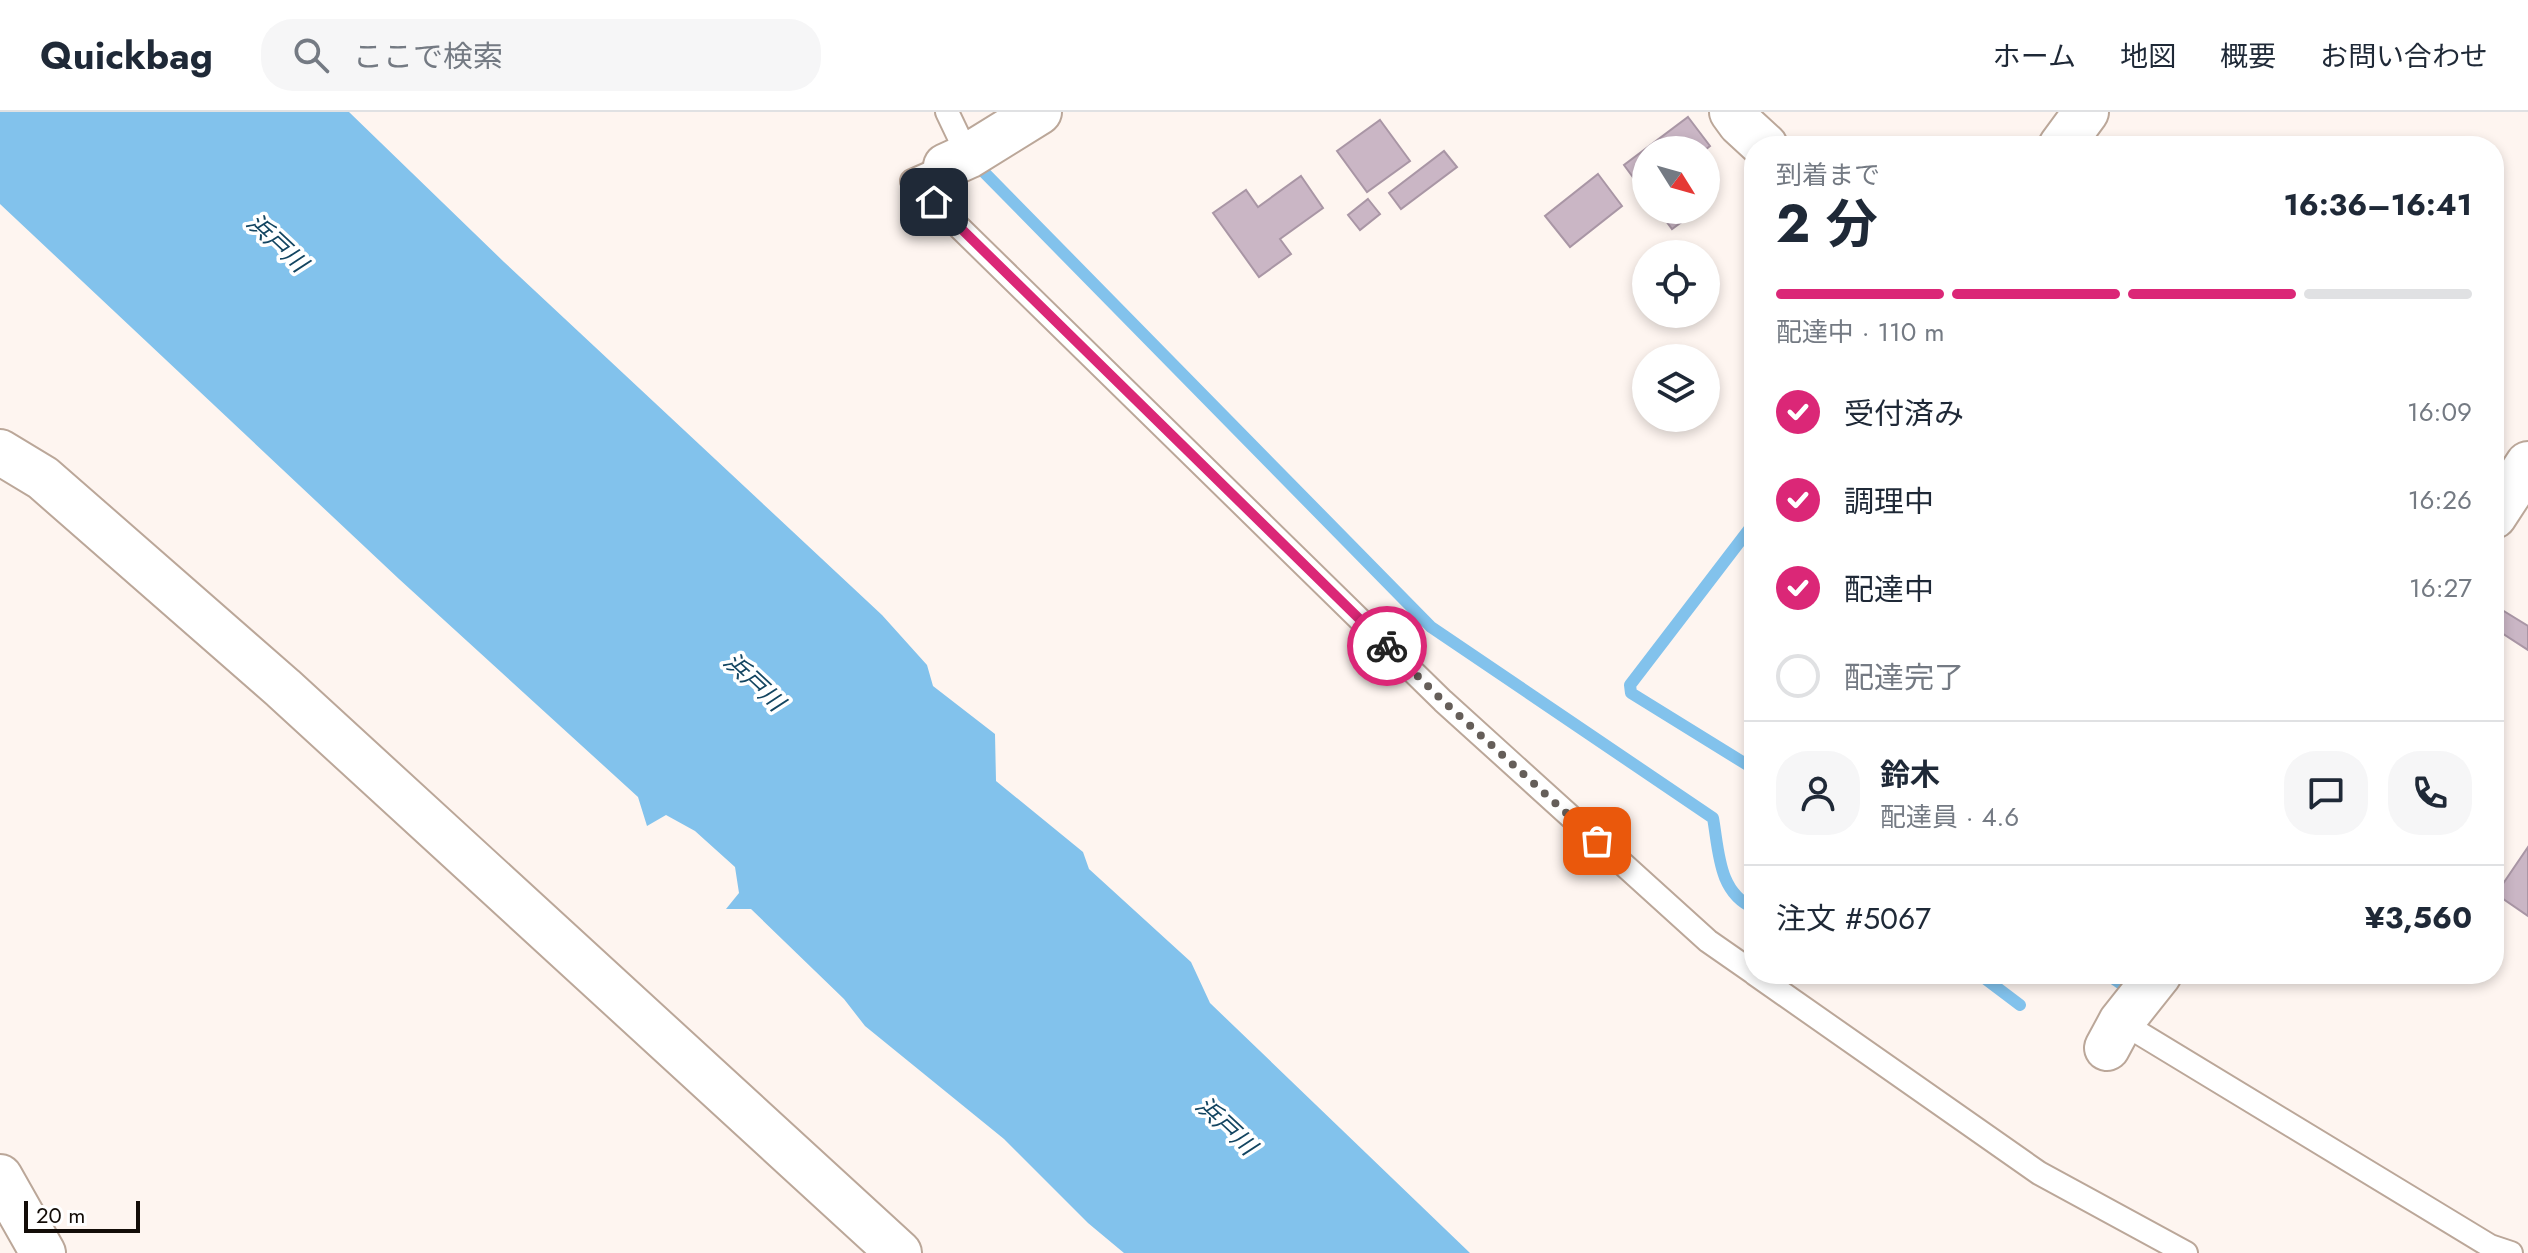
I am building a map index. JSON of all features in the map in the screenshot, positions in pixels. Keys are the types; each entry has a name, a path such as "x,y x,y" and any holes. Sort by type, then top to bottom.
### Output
{"street":[{"path":"957,161 1039,112"},
{"path":"1732,112 1754,136"},
{"path":"2068,136 2086,112"},
{"path":"0,452 43,478 283,688 899,1253"},
{"path":"2504,501 2528,464"},
{"path":"2114,1035 2152,984"},
{"path":"0,1177 43,1253"}],"lane":[{"path":"947,112 957,161 912,181 1443,701 1708,941 1744,967"},
{"path":"1768,984 2039,1173 2186,1253"},
{"path":"2114,1035 2490,1246 2511,1253"}],"water":[{"name":"浜戸川","path":"0,112 349,112 504,262 882,615 927,665 933,686 995,734 996,781 1083,852 1089,869 1191,962 1210,1003 1470,1253 1124,1253 1088,1223 1004,1139 865,1026 844,999 751,909 726,909 739,893 735,867 695,831 666,815 647,826 638,797 399,579 0,204"}],"building":[{"path":"1688,117 1702,136 1663,136"},
{"path":"1380,120 1410,161 1367,192 1337,151"},
{"path":"1444,151 1457,167 1401,209 1389,193"},
{"path":"1632,159 1632,176 1624,165"},
{"path":"1598,174 1622,206 1570,247 1545,216"},
{"path":"1301,176 1323,208 1280,239 1291,254 1259,277 1213,213 1246,190 1258,207"},
{"path":"1368,199 1380,214 1360,230 1348,215"},
{"path":"2504,611 2528,626 2528,650 2504,634"},
{"path":"2528,847 2528,916 2504,900 2504,882"}],"waterway":[{"path":"973,161 1431,627 1713,818 1722,870 1733,892 1744,902"},
{"path":"1744,536 1630,685 1631,693 1744,763"},
{"path":"1992,984 2020,1005"}],"way so far":[{"path":"1387,646 1597,841"}],"route":[{"path":"934,202 1387,646"}]}
